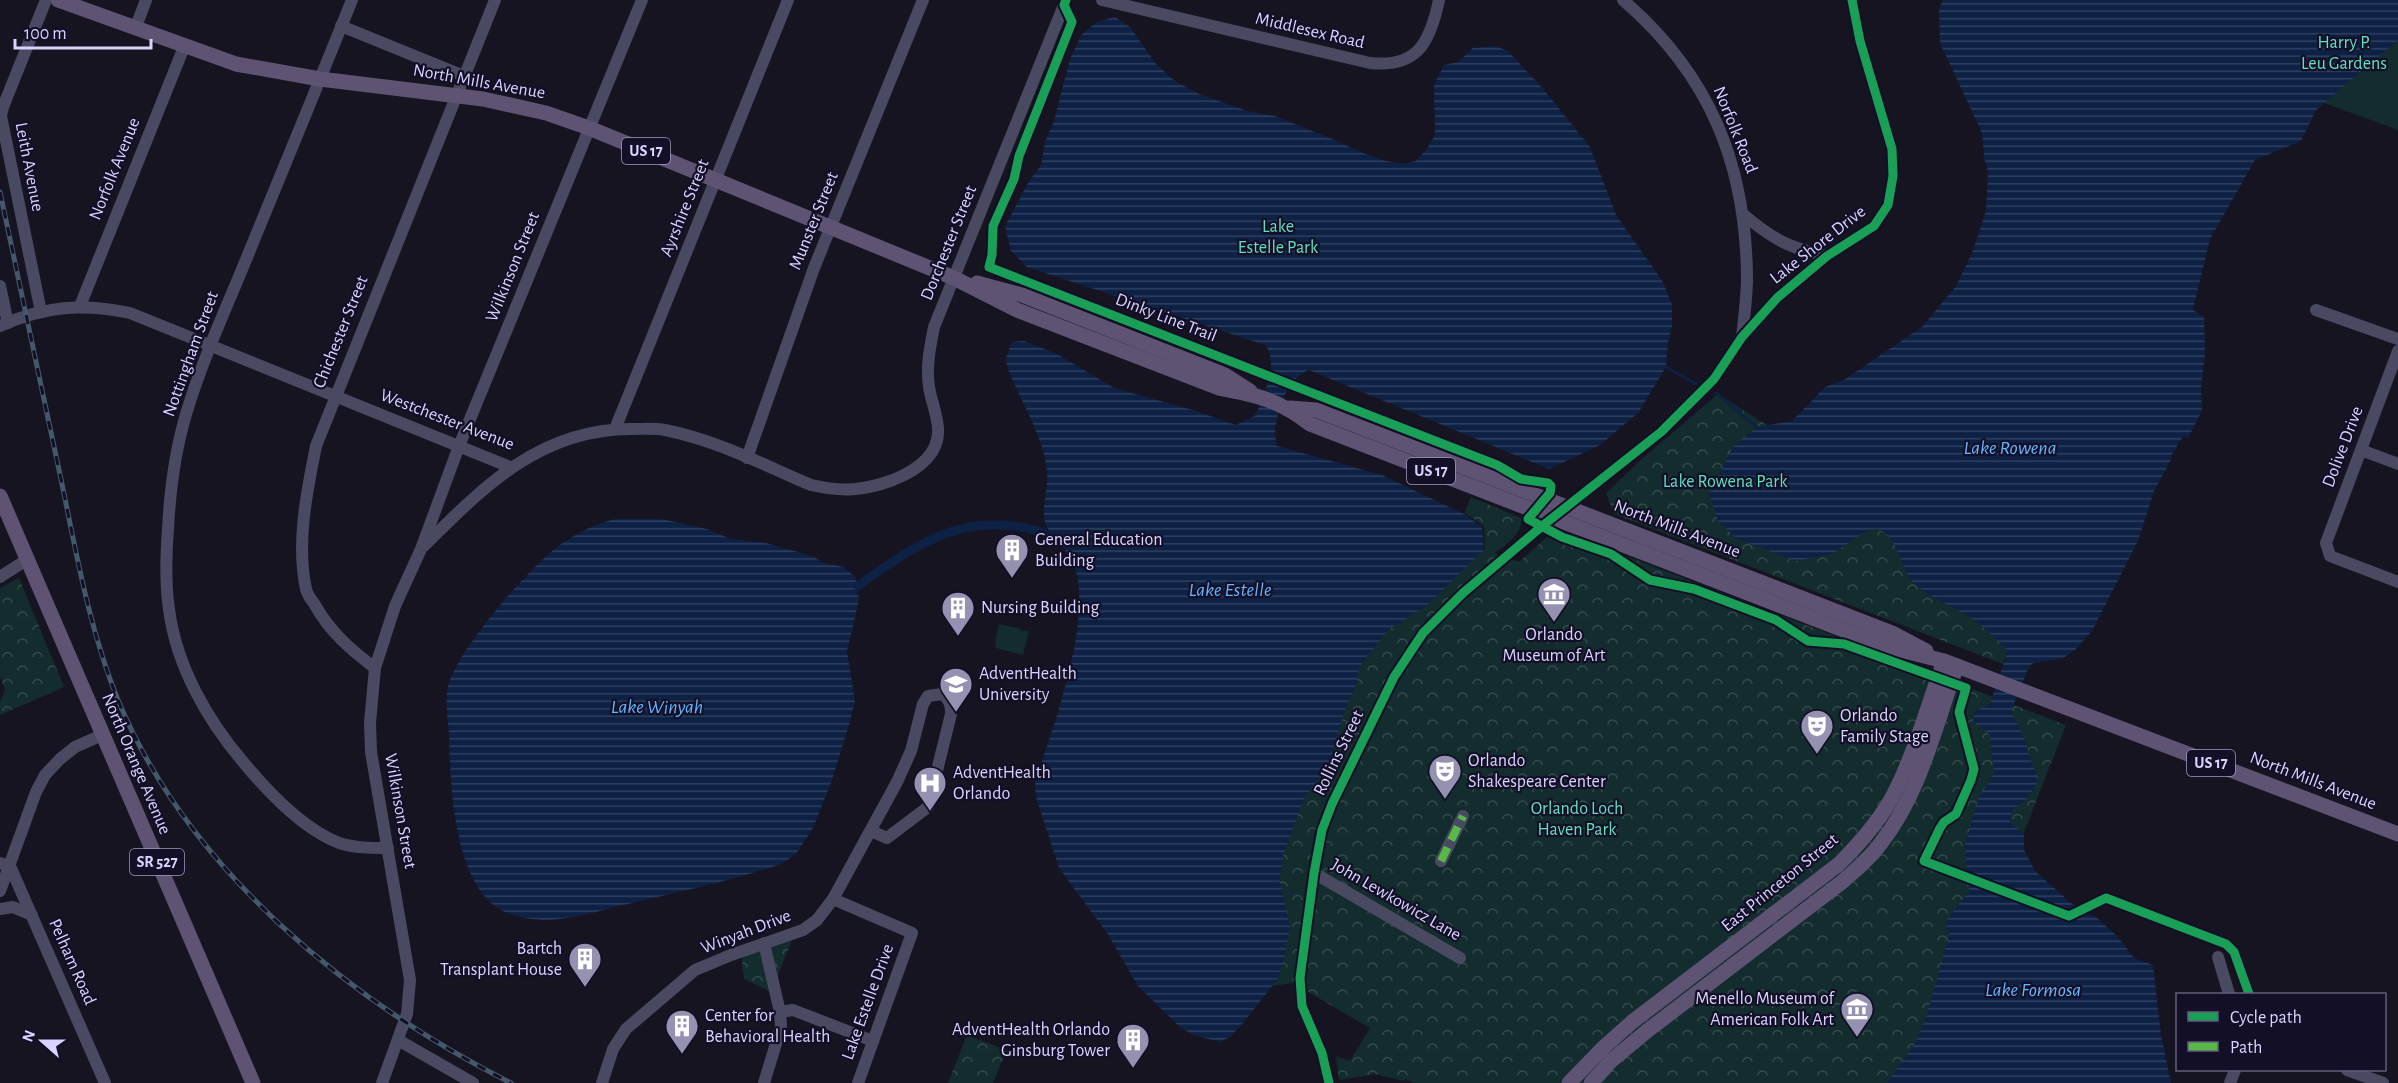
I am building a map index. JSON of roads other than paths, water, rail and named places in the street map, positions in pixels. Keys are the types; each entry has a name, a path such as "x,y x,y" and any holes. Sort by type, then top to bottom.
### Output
{"main road":[{"name":"US 17","path":"58,0 184,46"},
{"name":"North Mills Avenue","path":"184,46 256,68 320,79 456,95 526,108 589,128 954,278 1022,295 1225,375 1255,394 1290,408 1310,424 1885,646 1951,663"},
{"name":"North Mills Avenue","path":"1290,408 1316,410 1892,633 1951,663 1989,678 2398,834"},
{"name":"SR 527","path":"0,496 27,559"},
{"name":"North Orange Avenue","path":"27,559 253,1083"},
{"name":"East Princeton Street","path":"1569,1083 1632,1022 1839,864 1876,824 1890,802 1951,663"},
{"name":"East Princeton Street","path":"1591,1083 1612,1060 1842,882 1882,843 1906,804 1917,780 1951,663"}],"street":[{"name":"Leith Avenue","path":"41,312 1,116 46,0"},
{"path":"135,29 146,0"},
{"name":"Nottingham Street","path":"352,0 186,411 170,483 166,564 169,610 180,656 205,709 227,744 286,808 320,833 340,843 365,848 388,848"},
{"name":"Chichester Street","path":"375,668 343,644 322,619 306,591 303,546 306,495 316,446 335,395 495,0"},
{"name":"Wilkinson Street","path":"382,1083 407,1014 410,980 371,752 370,723 375,668 395,606 421,549 459,446 642,0"},
{"name":"Ayrshire Street","path":"615,429 788,0"},
{"name":"Munster Street","path":"747,458 814,268 923,0"},
{"name":"Dorchester Street","path":"885,483 912,472 928,458 936,445 938,429 929,385 928,355 934,327 1066,0"},
{"name":"Middlesex Road","path":"1102,0 1370,63 1387,65 1404,62 1419,50 1428,38 1435,20 1438,0"},
{"name":"Norfolk Road","path":"1623,0 1664,38 1695,79 1712,111 1736,172 1744,215 1747,280 1742,337"},
{"name":"Lake Shore Drive","path":"1566,507 1661,432 1693,403 1714,380 1742,337 1777,298 1827,256 1874,226 1888,205 1893,176 1892,148 1860,41 1852,0"},
{"path":"341,26 464,76"},
{"name":"Norfolk Avenue","path":"80,306 184,46"},
{"path":"1744,215 1781,243 1799,250 1827,256"},
{"path":"0,286 4,324"},
{"name":"Westchester Avenue","path":"4,324 41,312 80,306 130,313 212,344 510,467 549,447 588,432 615,429 663,429 701,440 811,485 828,489 857,490 885,483"},
{"path":"2316,310 2398,339"},
{"name":"Dolive Drive","path":"2398,351 2326,543 2330,556 2398,582"},
{"path":"2361,450 2398,464"},
{"name":"Wilkinson Street","path":"421,549 464,506 510,467"},
{"name":"Rollins Street","path":"1329,1083 1322,1053 1305,1015 1301,992 1303,948 1314,873 1322,830 1332,804 1406,656 1423,633 1463,593 1566,507"},
{"path":"0,577 27,559"},
{"name":"Winyah Drive","path":"602,1083 612,1049 627,1029 695,970 803,930 817,920 833,899 871,831 911,751 922,704 928,696 942,694 951,705 951,714 928,807 887,838 871,831"},
{"path":"0,891 5,864 45,775 75,747 102,735"},
{"path":"1441,861 1462,816"},
{"name":"Pelham Road","path":"5,864 32,915 105,1083"},
{"name":"John Lewkowicz Lane","path":"1314,873 1460,958"},
{"name":"Lake Estelle Drive","path":"833,899 912,933 858,1083"},
{"path":"0,909 13,907 32,915"},
{"path":"764,943 780,1012 781,1027 764,1083"},
{"path":"2218,957 2229,993"},
{"path":"1704,968 1715,981"},
{"path":"1690,978 1701,991"},
{"path":"780,1012 793,1011 873,1041"},
{"path":"398,1040 466,1081"},
{"path":"2350,1071 2383,1083"}],"water":[{"name":"Lake Rowena","path":"1943,0 2398,0 2398,40 2316,110 2301,141 2255,160 2210,239 2193,310 2204,317 2202,411 2188,438 2183,436 2171,456 2154,491 2138,541 2092,631 2075,650 2062,659 2033,663 2027,671 2011,711 2024,738 2038,782 2025,801 2012,810 2010,822 2024,834 2024,850 2035,871 2072,904 2097,918 2117,936 2134,958 2153,965 2161,1035 2171,1083 1887,1083 1914,1045 1925,1021 1950,933 1946,929 1947,920 1969,891 1965,845 1979,796 1994,772 1990,735 1973,721 1975,712 1990,703 2008,651 1967,615 1928,594 1915,584 1886,533 1868,530 1832,554 1796,561 1737,539 1718,521 1709,494 1733,447 1757,427 1792,421 1825,387 1844,380 1923,326 1956,286 1972,253 1986,211 1988,172 1982,133 1940,43 1939,8"},
{"name":"Lake Estelle","path":"1115,17 1130,27 1156,64 1175,81 1199,94 1248,111 1275,116 1358,151 1382,160 1402,164 1416,161 1427,149 1435,135 1434,85 1444,65 1458,62 1473,48 1496,46 1508,51 1544,90 1590,147 1616,215 1663,282 1672,305 1672,326 1666,367 1638,413 1600,445 1549,469 1309,370 1301,374 1287,391 1278,414 1275,437 1277,446 1382,475 1466,515 1482,527 1484,550 1425,607 1389,629 1359,667 1357,683 1344,712 1329,766 1304,798 1284,853 1279,878 1290,926 1278,978 1244,1022 1230,1037 1220,1042 1193,1035 1180,1027 1138,986 1107,933 1059,868 1036,797 1035,782 1069,673 1079,613 1079,587 1074,564 1050,532 1045,521 1047,472 1045,458 1036,431 1007,366 1006,358 1012,342 1024,341 1057,354 1114,388 1193,410 1236,425 1256,415 1271,370 1269,352 1265,345 1027,267 1011,251 1005,226 1028,183 1041,165 1045,142 1054,121 1070,59 1082,34 1097,22"},
{"name":"Lake Winyah","path":"615,519 662,519 707,529 731,539 766,543 812,556 824,563 844,567 856,578 859,600 847,651 855,702 831,783 813,828 796,854 781,864 724,881 578,916 548,920 523,917 508,913 490,902 476,883 465,860 458,834 451,779 447,708 449,683 466,650 493,613 538,564 558,546 574,536 598,524"}],"waterway":[{"path":"1666,367 1696,384"},
{"path":"1716,393 1757,427"},
{"path":"858,586 928,541 974,526 999,525 1026,528 1055,537"}],"railway":[{"path":"0,192 92,621 118,700 149,762 187,820 231,875 280,925 334,971 391,1013 511,1083"}],"place":[{"name":"General Education Building","path":"1012,579"},
{"name":"Orlando Museum of Art","path":"1554,623"},
{"name":"Nursing Building","path":"958,637"},
{"name":"AdventHealth University","path":"956,713"},
{"name":"Orlando Family Stage","path":"1817,755"},
{"name":"Orlando Shakespeare Center","path":"1445,800"},
{"name":"AdventHealth Orlando","path":"930,812"},
{"name":"Bartch Transplant House","path":"585,988"},
{"name":"Menello Museum of American Folk Art","path":"1857,1038"},
{"name":"Center for Behavioral Health","path":"682,1055"},
{"name":"AdventHealth Orlando Ginsburg Tower","path":"1133,1069"}],"park label":[{"name":"Harry P. Leu Gardens","path":"2344,53"},
{"name":"Lake Estelle Park","path":"1278,237"},
{"name":"Lake Rowena Park","path":"1725,482"},
{"name":"Orlando Loch Haven Park","path":"1577,819"}],"water label":[{"name":"Lake Formosa","path":"2033,990"}]}
